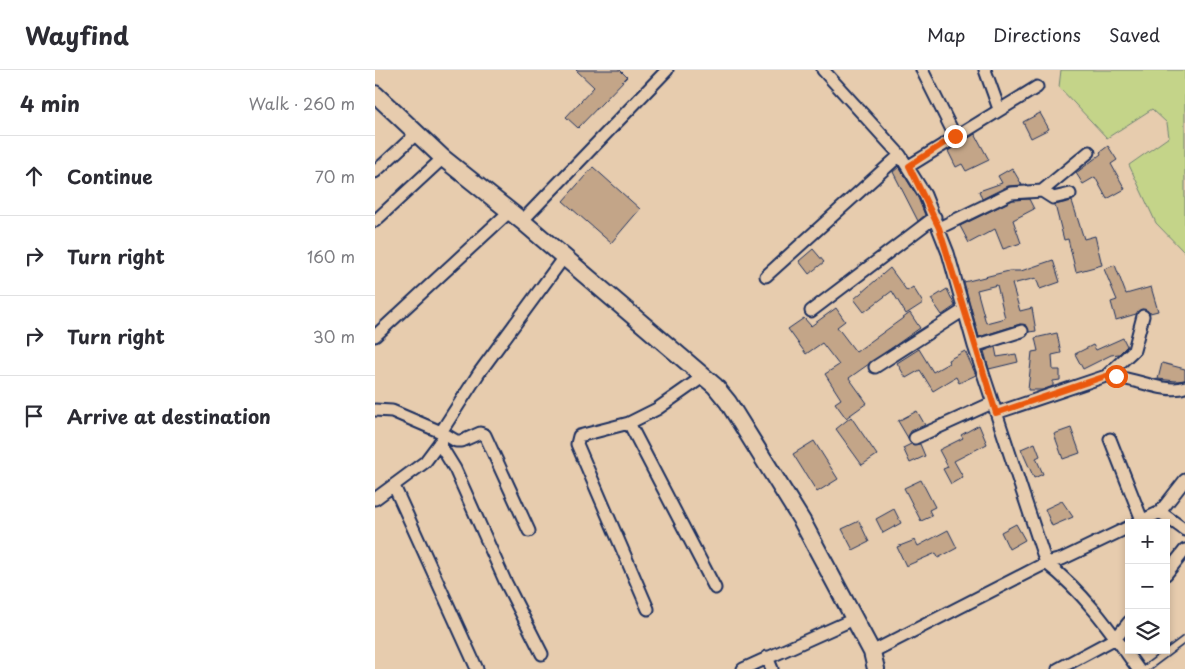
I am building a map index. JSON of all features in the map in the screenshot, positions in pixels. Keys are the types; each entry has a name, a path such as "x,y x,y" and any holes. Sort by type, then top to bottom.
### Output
{"main road":[{"path":"375,96 443,158 563,256 704,376 728,402 802,521 872,652 876,669"}],"street":[{"path":"375,336 516,217 667,70"},
{"path":"823,70 909,166 937,223 974,346 1046,563 1081,594 1138,669"},
{"path":"922,70 955,136"},
{"path":"985,70 999,109"},
{"path":"909,166 1037,87"},
{"path":"375,172 416,134"},
{"path":"1041,191 1089,152"},
{"path":"766,276 900,154"},
{"path":"375,221 443,158"},
{"path":"811,311 937,223 1011,193 1041,191 1053,198 1070,194"},
{"path":"375,499 425,462 479,373 563,256"},
{"path":"875,367 963,310"},
{"path":"1106,376 1134,350 1143,316"},
{"path":"974,346 1022,331"},
{"path":"649,609 577,444 579,436 629,423 657,409 704,376"},
{"path":"915,438 994,408 1106,376 1116,376 1173,389 1185,387"},
{"path":"375,410 392,411 456,441 463,442 479,433 485,435 529,531"},
{"path":"629,423 715,588"},
{"path":"442,436 505,581 542,654"},
{"path":"1109,439 1138,519"},
{"path":"1145,519 1160,512 1185,480"},
{"path":"394,486 477,669"},
{"path":"1160,512 1185,530"},
{"path":"872,652 1046,563 1062,559 1125,529"},
{"path":"1170,569 1185,550"},
{"path":"743,669 854,619"},
{"path":"1058,669 1116,638 1125,627"},
{"path":"767,657 772,669"}],"lane":[{"path":"1145,669 1185,639"}],"green space":[{"path":"1061,70 1185,70 1185,253 1156,223 1129,165 1169,137 1167,123 1152,109 1107,138 1059,87"}],"building":[{"path":"576,70 620,70 627,77 578,128 566,117 594,87"},
{"path":"1040,113 1049,129 1031,138 1023,122"},
{"path":"975,134 989,160 966,171 962,164 956,167 948,151"},
{"path":"1108,146 1117,160 1111,164 1125,189 1107,199 1095,177 1083,184 1076,173 1101,154 1100,152"},
{"path":"593,167 640,209 611,243 563,201"},
{"path":"899,167 918,198 925,215 918,221 893,172"},
{"path":"1012,168 1022,185 1008,186 982,199 979,191 1002,183 998,176"},
{"path":"1029,199 1034,209 1013,220 1021,243 1003,249 995,229 969,243 960,226 1013,200"},
{"path":"1072,201 1084,239 1095,236 1102,265 1076,272 1068,239 1064,240 1055,205"},
{"path":"813,249 824,262 809,274 799,261"},
{"path":"1053,260 1060,282 1040,289 1036,278 1012,284 1020,311 1032,308 1036,331 1029,332 1027,326 1020,324 979,337 964,282 1009,271 1021,271","holes":["997,285 1005,318 986,323 977,290"]},
{"path":"1115,265 1126,294 1151,287 1158,311 1150,313 1142,309 1136,314 1116,320 1111,302 1117,300 1104,269"},
{"path":"890,268 907,291 913,287 923,303 906,314 892,291 864,312 854,299"},
{"path":"947,289 955,306 942,315 931,299"},
{"path":"836,308 845,321 837,327 856,352 910,313 920,328 849,378 867,403 846,418 835,403 841,399 825,374 839,365 822,343 806,354 788,329 804,318 811,326"},
{"path":"1057,333 1061,353 1052,355 1053,370 1060,370 1060,380 1053,381 1053,386 1042,390 1028,390 1032,352 1038,351 1035,338"},
{"path":"1123,338 1127,346 1119,354 1111,355 1083,369 1075,354 1093,345 1096,350"},
{"path":"995,347 997,357 1016,354 1018,362 989,369 984,351"},
{"path":"919,349 933,372 949,363 948,360 965,351 976,375 959,383 956,377 933,391 920,370 906,378 897,363"},
{"path":"1162,363 1185,369 1185,380 1158,379"},
{"path":"917,411 925,425 911,431 908,438 898,421"},
{"path":"851,417 877,455 862,465 836,429"},
{"path":"979,425 987,444 954,461 963,477 951,484 943,469 948,467 939,450 963,438 961,435"},
{"path":"1071,428 1080,453 1063,459 1054,434"},
{"path":"814,441 838,479 817,492 793,454"},
{"path":"1035,443 1040,456 1036,458 1043,474 1034,478 1021,449"},
{"path":"911,444 920,444 925,456 910,463 903,448"},
{"path":"921,480 935,507 929,510 932,516 921,521 904,488"},
{"path":"1062,501 1073,517 1052,526 1045,509"},
{"path":"894,509 901,523 883,533 876,519"},
{"path":"859,521 869,542 853,550 842,529"},
{"path":"1016,524 1025,540 1009,549 1001,532"},
{"path":"948,530 957,548 938,558 936,553 906,566 897,547 915,540 918,546"}],"route":[{"path":"955,136 909,166 925,195 939,228 956,278 963,310 996,413 1106,376 1116,376"}]}
